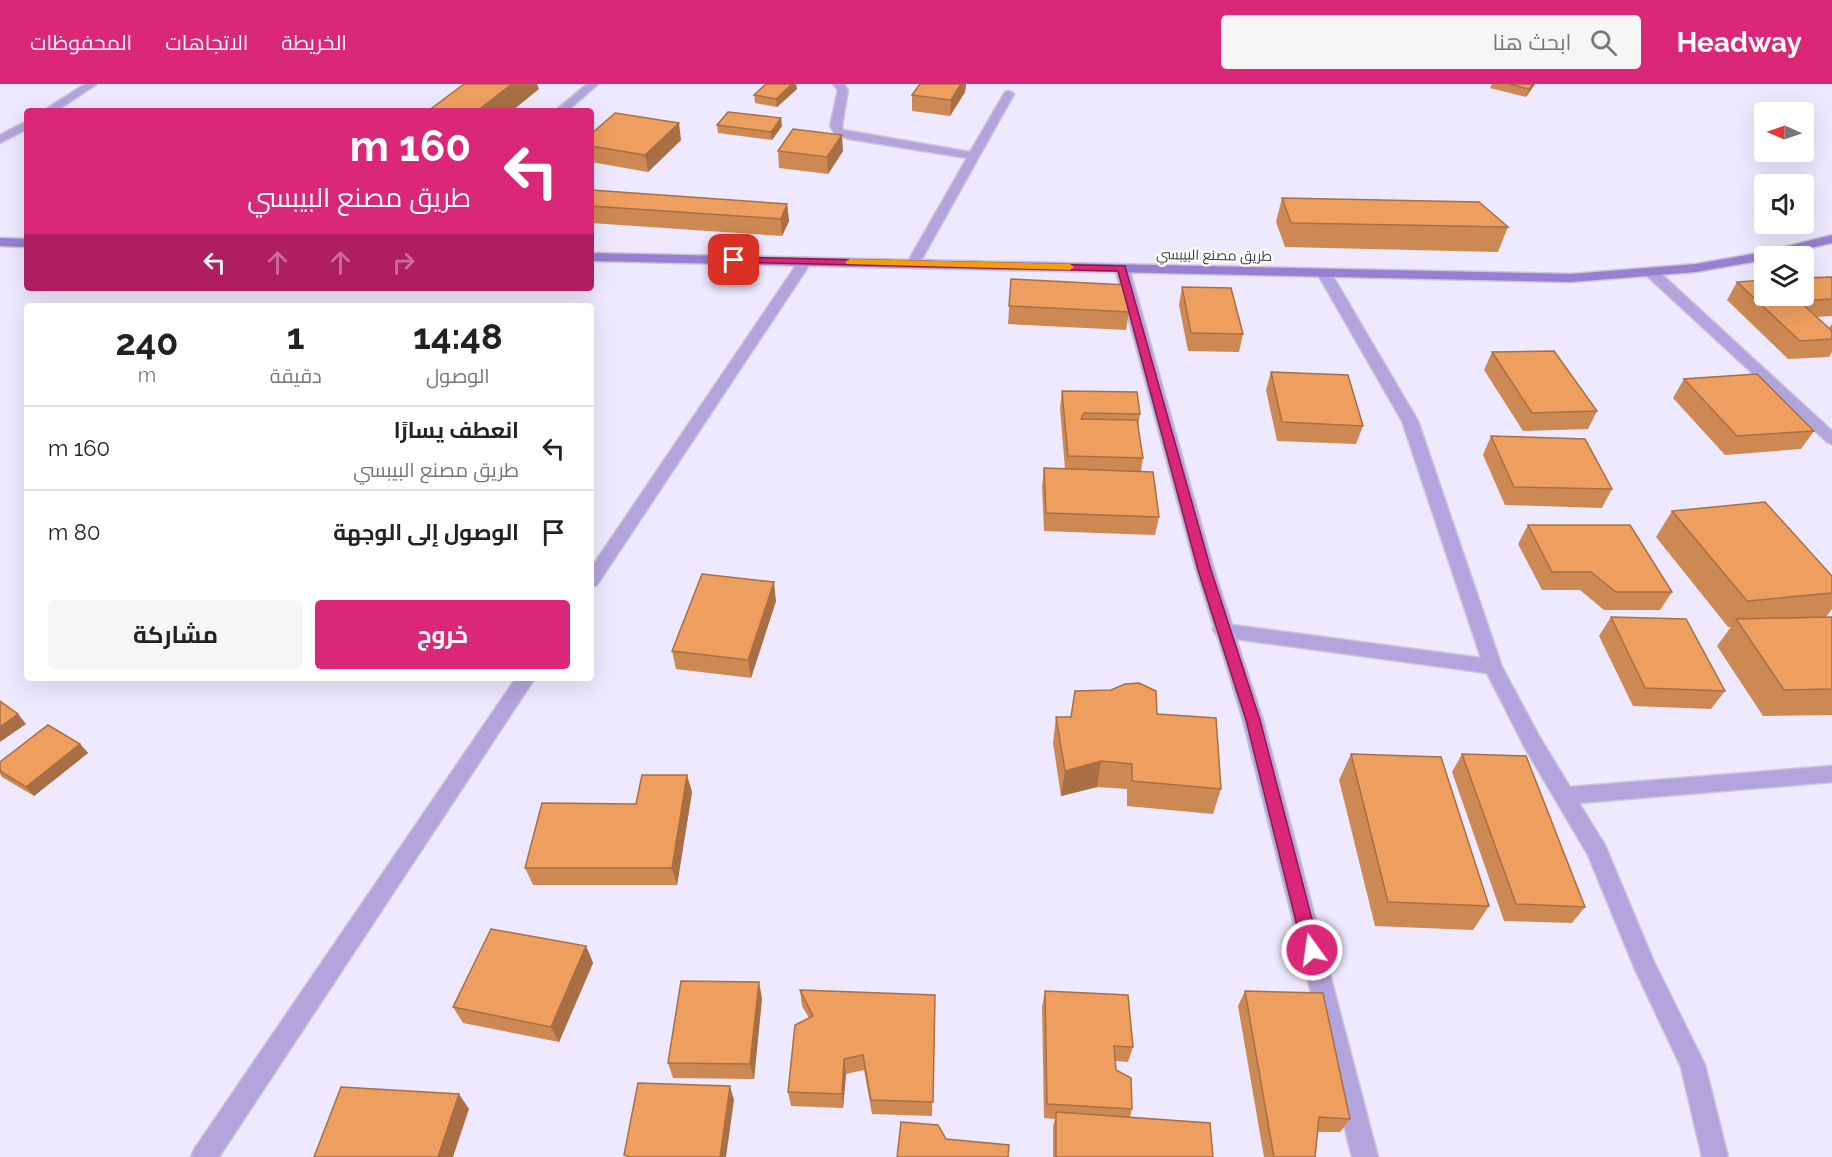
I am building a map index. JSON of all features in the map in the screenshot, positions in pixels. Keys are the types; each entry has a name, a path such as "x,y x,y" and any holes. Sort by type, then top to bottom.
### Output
{"main road":[{"name":"طريق مصنع البيبسي","path":"594,257 1561,278 1652,273 1764,256 1832,238"},
{"path":"0,242 24,243"}],"street":[{"path":"53,108 92,84"},
{"path":"564,108 593,84"},
{"path":"838,84 843,90 836,126 838,132 849,136 973,156"},
{"path":"913,263 1009,94"},
{"path":"0,140 24,126"},
{"path":"594,577 806,261"},
{"path":"1122,268 1222,630 1253,720 1365,1157"},
{"path":"1324,273 1410,421 1493,667 1532,742 1597,851 1645,967 1693,1065 1715,1157"},
{"path":"1652,273 1832,439"},
{"path":"1222,630 1493,667"},
{"path":"204,1157 524,681"},
{"path":"1564,796 1832,774"}],"building":[{"path":"464,84 512,84 481,108 432,108"},
{"path":"766,84 792,84 776,99 754,95"},
{"path":"920,84 961,84 951,100 912,95"},
{"path":"1509,84 1533,84 1529,89"},
{"path":"728,112 781,118 771,132 717,125"},
{"path":"615,113 679,123 645,155 594,146 594,131"},
{"path":"793,129 842,135 827,157 778,151"},
{"path":"594,190 787,204 781,219 594,206"},
{"path":"1282,198 1479,202 1508,227 1291,223"},
{"path":"1832,277 1832,299 1814,300 1814,278"},
{"path":"1011,279 1127,285 1129,312 1009,306"},
{"path":"1754,281 1754,298 1737,282"},
{"path":"1182,287 1231,288 1243,334 1191,333"},
{"path":"1763,306 1804,306 1832,331 1832,339 1800,341"},
{"path":"1554,351 1597,411 1532,413 1492,352"},
{"path":"1271,372 1348,375 1363,426 1282,422"},
{"path":"1757,374 1814,431 1737,436 1684,379"},
{"path":"1062,391 1137,392 1140,414 1084,413 1081,419 1137,420 1143,458 1068,456"},
{"path":"1491,436 1585,439 1612,489 1514,487"},
{"path":"1044,468 1153,472 1159,517 1046,513"},
{"path":"1765,502 1832,576 1832,593 1747,601 1672,511"},
{"path":"1528,525 1630,525 1672,592 1616,592 1591,572 1552,572"},
{"path":"702,574 774,582 748,660 672,651"},
{"path":"1611,617 1686,619 1725,691 1645,688"},
{"path":"1832,617 1832,689 1784,690 1736,619"},
{"path":"1139,683 1156,691 1157,714 1216,718 1221,789 1132,781 1132,764 1101,761 1065,771 1056,717 1071,717 1075,691 1111,690 1125,684"},
{"path":"0,701 18,714 0,727"},
{"path":"48,725 80,744 26,787 0,771 0,762"},
{"path":"1351,754 1441,757 1489,906 1388,902"},
{"path":"1462,754 1526,756 1585,907 1516,904"},
{"path":"642,775 687,775 672,868 525,868 542,803 636,804"},
{"path":"491,929 586,946 551,1027 453,1007"},
{"path":"681,981 759,982 750,1064 668,1063"},
{"path":"800,990 935,995 933,1102 871,1100 863,1055 844,1059 842,1094 788,1092 795,1025 813,1016"},
{"path":"1045,991 1128,995 1133,1047 1114,1046 1116,1070 1131,1078 1132,1109 1047,1104"},
{"path":"1245,991 1323,993 1350,1119 1319,1117 1315,1157 1274,1157"},
{"path":"638,1083 730,1086 720,1157 630,1157 624,1155"},
{"path":"341,1087 459,1094 438,1157 314,1157"},
{"path":"1056,1112 1210,1123 1213,1157 1056,1157"},
{"path":"901,1122 938,1125 946,1139 1009,1145 1008,1157 897,1157"}],"slow traffic":[{"path":"850,262 1070,267"}],"route":[{"path":"734,260 1122,268 1222,630 1253,720 1312,950"}]}
